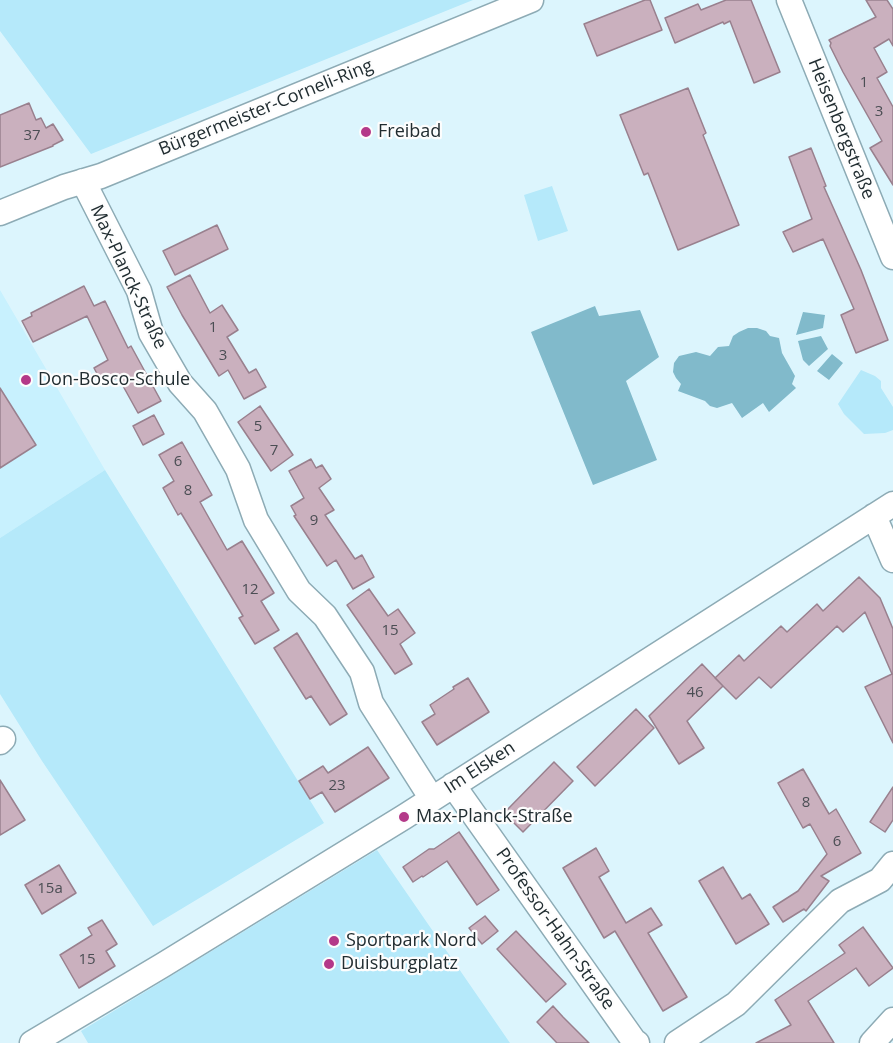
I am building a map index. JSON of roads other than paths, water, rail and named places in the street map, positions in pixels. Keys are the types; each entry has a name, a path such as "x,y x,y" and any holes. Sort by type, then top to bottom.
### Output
{"street":[{"name":"Bürgermeister-Corneli-Ring","path":"0,213 64,187 101,176 531,0"},
{"name":"Heisenbergstraße","path":"789,0 893,257"},
{"name":"Max-Planck-Straße","path":"83,182 139,291 151,333 180,383 205,411 238,469 256,520 299,591 325,616 362,672 371,703 432,799"},
{"name":"Im Elsken","path":"32,1043 432,799 883,510"},
{"path":"883,510 893,560"},
{"name":"Professor-Hahn-Straße","path":"453,785 637,1043"},
{"path":"677,1043 736,1004 840,902 880,880 893,864"},
{"path":"872,1043 893,1020"}],"place":[{"name":"Freibad","path":"366,132"},
{"name":"Don-Bosco-Schule","path":"26,380"},
{"name":"Max-Planck-Straße","path":"404,817"},
{"name":"Sportpark Nord","path":"334,941"},
{"name":"Duisburgplatz","path":"329,964"}]}
